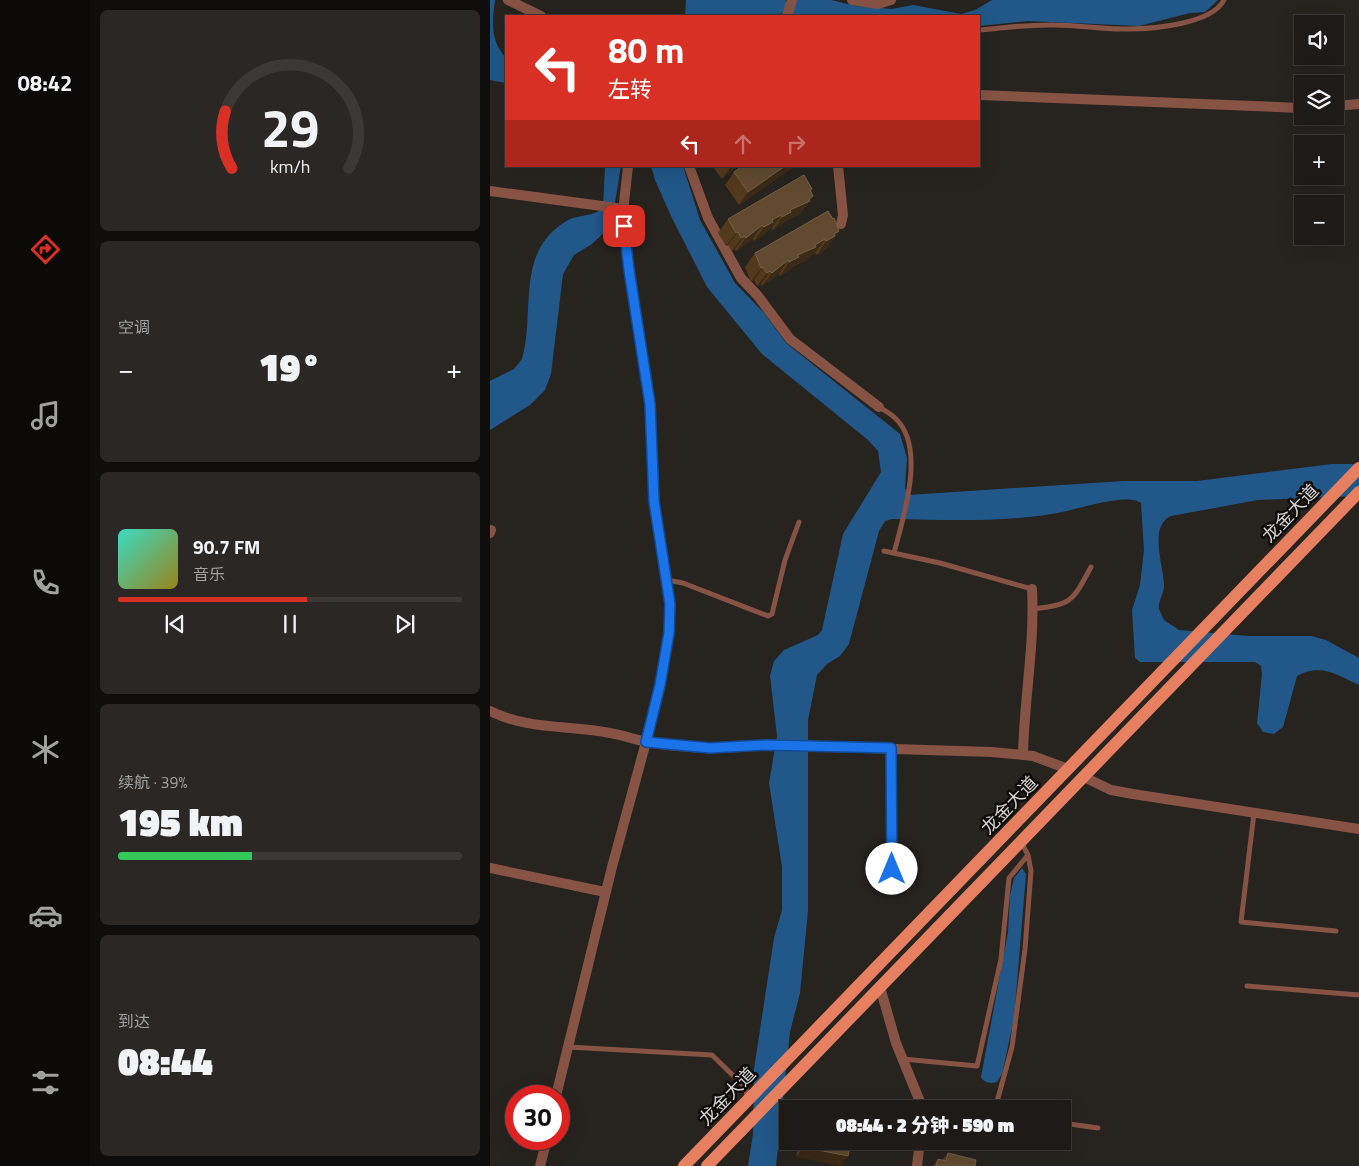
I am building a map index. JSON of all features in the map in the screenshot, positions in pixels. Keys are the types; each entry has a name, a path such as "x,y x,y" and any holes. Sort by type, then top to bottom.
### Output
{"main road":[{"name":"龙金大道","path":"684,1166 1359,468"},
{"name":"龙金大道","path":"707,1166 1356,495"}],"street":[{"path":"508,0 539,15"},
{"path":"787,15 792,0"},
{"path":"852,0 878,4 891,0"},
{"path":"980,95 1294,108"},
{"path":"1344,105 1359,104"},
{"path":"559,1085 605,892 660,685 669,633 670,604 654,501 651,414 621,208 628,167"},
{"path":"689,167 708,218 740,278 758,296 790,339 879,407"},
{"path":"838,167 843,215 841,224"},
{"path":"490,191 621,208"},
{"path":"1023,755 1024,718 1033,609 1032,588"},
{"path":"490,711 524,722 611,733 646,742 710,748 766,745 968,750 1023,755 1068,769"},
{"path":"891,748 892,869"},
{"path":"1084,777 1111,790 1359,829"},
{"path":"490,868 605,892"},
{"path":"880,987 902,1059 919,1100"},
{"path":"540,1166 544,1150"},
{"path":"917,1166 919,1150"}],"lane":[{"path":"980,30 1046,25 1129,30 1200,19 1212,13 1224,0"},
{"path":"879,407 895,418 907,439 911,468 908,492 894,553"},
{"path":"667,580 683,583 768,616 772,614 786,560 799,522"},
{"path":"884,551 1032,588"},
{"path":"1033,609 1068,602 1077,594 1091,567"},
{"path":"1254,812 1241,922 1336,931"},
{"path":"998,1100 1007,1070 1021,986 1031,871 1028,855 1021,841"},
{"path":"902,1059 977,1066 1001,959 1009,878 1028,855"},
{"path":"1247,986 1359,995"},
{"path":"568,1047 712,1055 746,1088 748,1100"},
{"path":"1071,1124 1098,1128"}],"water":[{"path":"490,0 495,0 493,31 497,45 505,57 505,83 490,80"},
{"path":"686,0 786,0 786,13 764,15 685,15"},
{"path":"795,0 831,0 856,6 892,9 913,5 961,14 975,10 992,0 1218,0 1205,12 1190,13 1139,26 1028,21 980,26 980,15 791,14"},
{"path":"605,167 621,167 611,226 592,244 574,255 563,274 551,374 545,390 530,405 490,430 490,381 514,369 522,359 527,327 531,276 541,246 551,233 570,219 592,214 603,208"},
{"path":"651,167 683,167 700,220 735,283 764,313 786,343 900,434 907,458 905,488 908,495 1124,481 1197,481 1332,464 1359,464 1359,496 1258,500 1171,516 1164,521 1160,528 1159,547 1164,586 1159,609 1164,620 1179,630 1249,636 1311,636 1326,640 1359,658 1359,685 1336,674 1322,670 1306,672 1297,676 1283,727 1274,734 1263,732 1257,723 1262,674 1261,666 1255,662 1140,662 1135,658 1132,610 1140,585 1144,550 1141,503 1127,499 1117,500 1046,515 1002,519 892,519 885,521 879,531 849,644 840,656 827,664 817,675 808,720 808,911 800,993 790,1032 783,1100 779,1100 779,1137 776,1166 748,1166 753,1134 754,1069 774,938 782,910 782,867 769,783 777,736 770,676 774,661 784,650 818,635 822,630 843,534 881,472 878,451 868,440 762,354 707,287 671,216"},
{"path":"1022,868 1026,874 1014,1019 1002,1074 997,1082 990,1083 984,1081 981,1077 1008,932 1010,895 1014,878"}],"building":[{"path":"741,167 784,167 748,192 734,172"},
{"path":"804,175 812,189 810,190 813,196 809,199 810,201 790,210 791,212 782,217 781,215 772,220 773,222 764,227 762,225 746,238 745,236 741,238 738,232 736,233 728,219"},
{"path":"828,211 834,218 839,231 834,234 835,236 826,241 825,239 815,245 816,247 798,255 799,257 789,262 788,260 772,273 770,271 767,273 763,267 761,268 755,253"},
{"path":"818,1150 849,1150 848,1156"},
{"path":"948,1153 976,1160 975,1166 936,1166 938,1159 946,1161"}],"route":[{"path":"624,226 650,404 653,433 654,501 670,604 669,633 660,685 646,742 710,748 766,745 891,748 892,869"}]}
